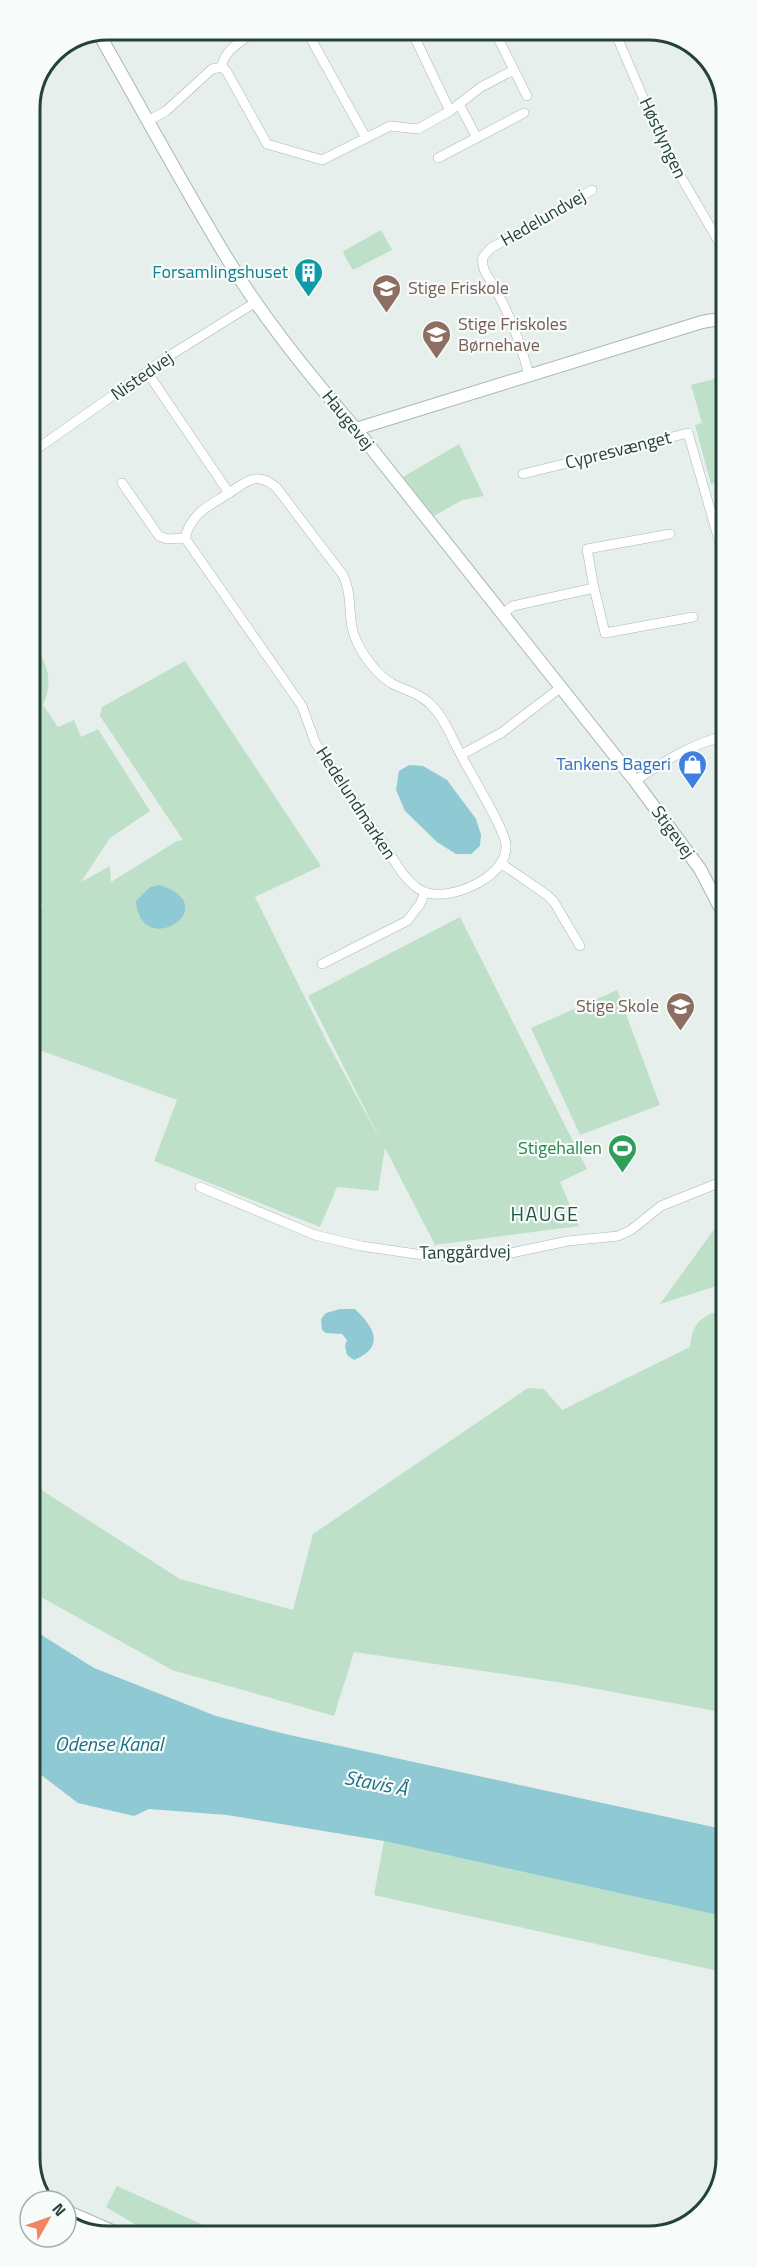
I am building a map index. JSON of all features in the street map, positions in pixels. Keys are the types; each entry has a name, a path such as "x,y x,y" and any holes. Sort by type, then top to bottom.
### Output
{"street":[{"path":"222,67 223,58 243,40"},
{"path":"312,40 366,138"},
{"name":"Haugevej","path":"103,41 225,256 256,302 319,386 356,429 634,781"},
{"path":"416,41 450,111"},
{"path":"499,41 527,96"},
{"name":"Høstlyngen","path":"619,41 667,153 716,231"},
{"path":"148,121 166,111 212,69 222,67"},
{"path":"222,67 267,144 322,160 390,126 418,129 450,111 481,87 514,70"},
{"path":"459,104 477,138"},
{"path":"438,158 524,113"},
{"name":"Hedelundvej","path":"529,375 520,339 506,306 484,270 483,257 491,248 592,190"},
{"name":"Nistedvej","path":"40,447 169,356 256,302"},
{"path":"356,429 716,320"},
{"path":"147,372 229,493"},
{"name":"Cypresvænget","path":"523,474 687,433 716,531"},
{"path":"122,483 159,536 167,539 185,538 189,524 196,515 254,478 267,479 276,487 343,575 348,586 351,621 357,643 377,671 386,679 419,695 434,708 506,842 502,864 489,875 465,888 443,894 428,893 407,921 322,964"},
{"path":"670,534 587,549 605,633 693,617"},
{"name":"Hedelundmarken","path":"185,538 302,706 315,742 403,874 412,885 428,893"},
{"path":"502,614 513,606 594,588"},
{"path":"269,681 279,674"},
{"path":"461,755 501,733 560,688"},
{"path":"634,781 670,757 716,738"},
{"name":"Stigevej","path":"634,781 700,869 716,900"},
{"path":"502,864 554,902 580,946"},
{"name":"Tanggårdvej","path":"200,1187 315,1234 361,1246 416,1254 451,1256 511,1253 568,1241 618,1236 631,1230 662,1206 716,1184"},
{"path":"78,2216 99,2225"}],"green space":[{"path":"381,230 392,250 353,270 344,251"},
{"path":"716,378 716,483 711,484 695,425 702,423 691,385"},
{"path":"459,444 484,496 462,500 434,516 403,477"},
{"path":"40,653 48,678 47,695 43,705 58,727 74,720 81,737 98,729 150,811 110,838 81,882 110,866 111,882 177,841 183,840 100,716 102,707 185,661 321,866 255,897 327,1042 381,1141 308,996 460,917 587,1169 560,1182 579,1226 435,1245 385,1148 378,1191 337,1187 320,1227 154,1161 177,1100 40,1050 40,907 43,905 40,902"},
{"path":"617,990 660,1105 580,1135 531,1028"},
{"path":"716,1227 716,1286 660,1304"},
{"path":"716,1312 716,1711 570,1684 354,1652 334,1716 172,1670 40,1596 40,1489 180,1579 293,1610 313,1534 528,1388 544,1389 562,1410 690,1347 696,1325"},
{"path":"384,1841 716,1915 716,1971 374,1895"},
{"path":"117,2186 206,2226 138,2226 106,2207"}],"water":[{"path":"409,765 423,766 447,780 476,819 481,835 480,846 471,854 456,854 437,842 405,811 396,790 399,771"},
{"path":"159,885 178,894 185,905 183,915 175,924 163,928 151,927 141,919 136,901 150,887"},
{"path":"340,1309 355,1309 374,1336 370,1349 354,1360 347,1355 345,1346 347,1340 342,1334 326,1333 322,1330 321,1319 326,1313"},
{"name":"Odense Kanal","path":"40,1634 94,1668 216,1716 285,1734 716,1828 716,1915 384,1841 227,1815 149,1809 134,1816 78,1803 40,1774"}],"place":[{"name":"Forsamlingshuset","path":"309,298"},
{"name":"Stige Friskole","path":"387,314"},
{"name":"Stige Friskoles Børnehave","path":"437,360"},
{"name":"Tankens Bageri","path":"692,790"},
{"name":"Stige Skole","path":"680,1032"},
{"name":"Stigehallen","path":"623,1174"}],"district":[{"name":"HAUGE","path":"545,1214"}],"water label":[{"name":"Stavis Å","path":"376,1783"}]}
